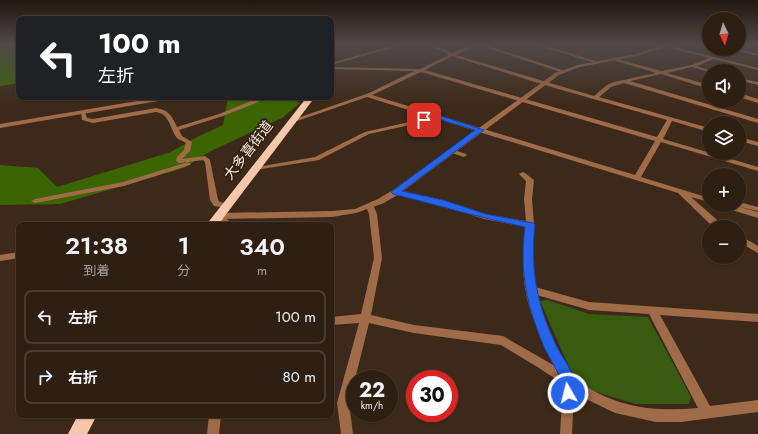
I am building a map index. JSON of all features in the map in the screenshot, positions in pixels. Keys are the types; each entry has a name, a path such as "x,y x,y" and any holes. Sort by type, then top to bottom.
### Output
{"highway":[{"name":"大多喜街道","path":"214,222 295,120 309,100"},
{"path":"77,434 86,418"}],"street":[{"path":"295,120 370,94 433,64"},
{"path":"482,64 702,128"},
{"path":"542,64 563,71"},
{"path":"219,216 332,214 356,211 370,207 396,192 543,83 563,71 588,64"},
{"path":"633,64 702,85"},
{"path":"595,98 609,86 624,81 697,64"},
{"path":"739,64 758,69"},
{"path":"692,66 702,69"},
{"path":"334,68 421,70 758,169"},
{"path":"624,81 758,122"},
{"path":"746,81 758,84"},
{"path":"370,94 438,117 483,128"},
{"path":"370,94 638,176 702,193"},
{"path":"746,97 758,101"},
{"path":"0,126 12,122 132,100"},
{"path":"0,121 12,122 83,113 154,100"},
{"path":"175,129 204,122 238,110 259,100"},
{"path":"238,110 266,104"},
{"path":"83,113 84,119 93,121 160,110 166,113 180,137 189,142 187,151 179,158 179,161 205,158"},
{"path":"257,169 318,159 367,133 438,117"},
{"path":"638,176 660,141 671,119"},
{"path":"746,140 758,144"},
{"path":"452,151 464,155"},
{"path":"35,201 124,184 205,158"},
{"path":"205,158 208,161 214,200 217,204 227,206"},
{"path":"523,174 530,180 528,199 530,225 527,249 530,289 538,316 551,347 569,381 566,434"},
{"path":"638,176 702,198"},
{"path":"680,191 711,220"},
{"path":"396,192 440,202 484,216 530,225"},
{"path":"746,206 758,209"},
{"path":"347,434 343,403 365,318 378,258 373,214 370,207"},
{"path":"746,211 758,215"},
{"path":"219,216 226,222"},
{"path":"746,242 758,250"},
{"path":"0,258 16,256"},
{"path":"530,289 589,306 758,318"},
{"path":"652,310 707,413"},
{"path":"334,321 365,318 414,329 503,341 588,394 615,408 656,416 681,416 758,406"},
{"path":"213,434 215,418"}],"green space":[{"path":"0,64 16,64 16,83 0,86"},
{"path":"227,100 294,100 300,103 282,118 209,152 184,168 60,204 0,205 0,165 38,168 57,187 171,152 195,138 223,125"},
{"path":"548,300 589,314 648,317 691,397 689,404 636,404 596,392 574,378 540,301"}],"route":[{"path":"424,120 438,117 480,130 396,192 440,202 484,216 530,225 527,249 530,289 538,316 551,347 569,381 568,393"}]}
